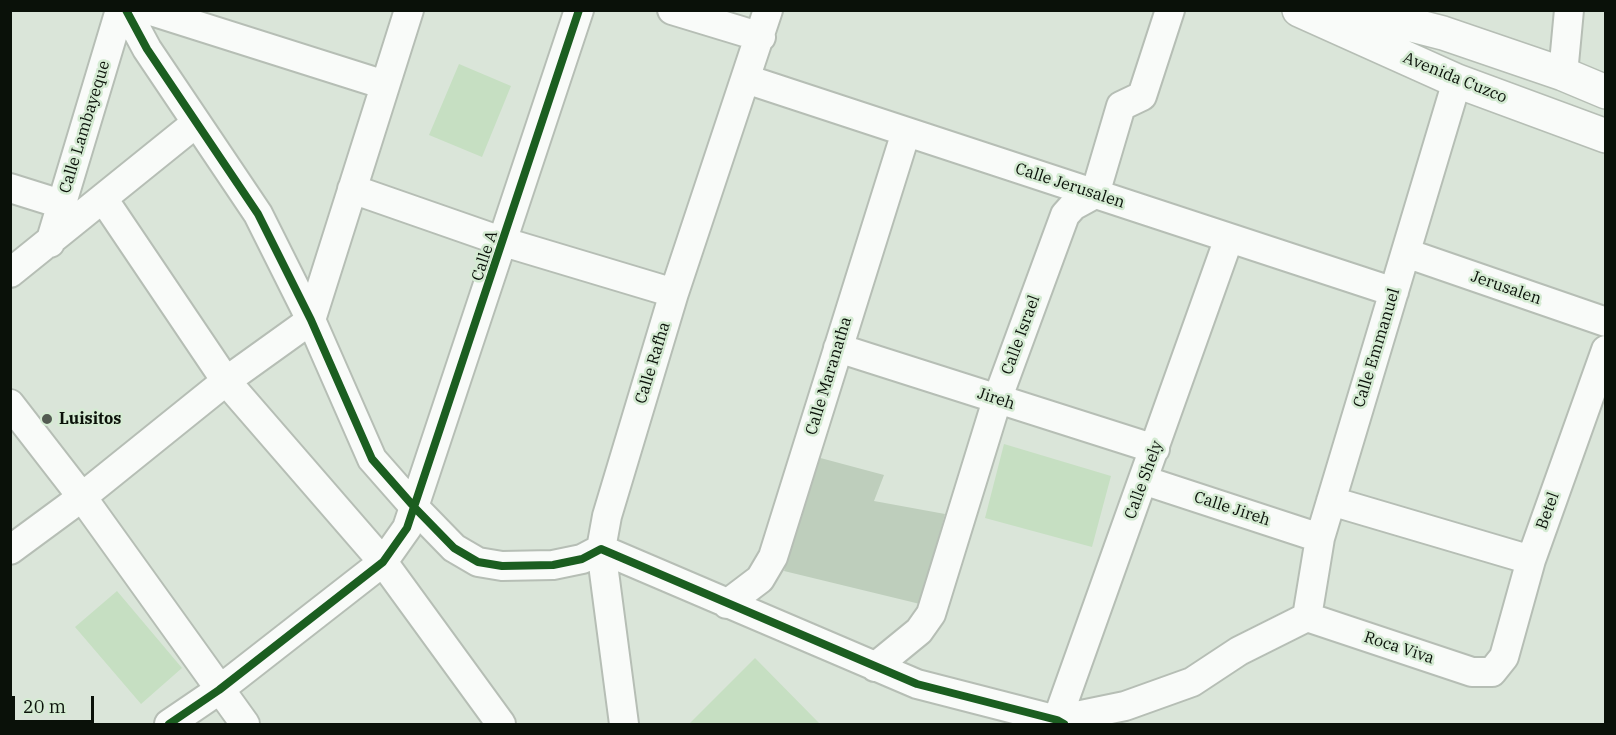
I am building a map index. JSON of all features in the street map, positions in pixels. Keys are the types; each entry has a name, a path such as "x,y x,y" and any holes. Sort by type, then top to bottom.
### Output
{"street":[{"name":"Calle Lambayeque","path":"50,243 120,10"},
{"path":"126,10 147,49 258,214 311,320 372,459 454,548 478,562 502,566 553,565 582,559 601,549 917,684 1057,723 1125,706 1192,682 1239,651 1307,617"},
{"path":"148,10 385,85"},
{"path":"10,550 82,497 226,381 311,320 409,10"},
{"name":"Calle A","path":"169,724 219,690 383,562 407,528 416,509 579,10"},
{"path":"672,10 765,24"},
{"path":"1095,194 1121,106 1142,96 1170,10"},
{"path":"1563,74 1569,10"},
{"name":"Avenida Cuzco","path":"1303,12 1365,13 1443,33 1563,74 1605,93"},
{"name":"Avenida Cuzco","path":"1303,12 1457,81 1605,136"},
{"name":"Calle Rafha","path":"624,724 601,549 615,487 674,293 765,24"},
{"name":"Calle Jerusalen","path":"746,79 1394,292"},
{"name":"Calle Emmanuel","path":"1307,617 1320,537 1457,81"},
{"path":"10,273 104,200 196,123"},
{"name":"Calle Maranatha","path":"727,604 760,579 773,556 906,132"},
{"path":"10,188 61,204"},
{"path":"352,189 504,242 674,293"},
{"name":"Calle Israel","path":"875,667 919,631 931,614 997,400 1065,215 1073,206 1095,194"},
{"path":"104,200 226,381 383,562 501,724"},
{"name":"Calle Shely","path":"1057,723 1229,238"},
{"name":"Jerusalen","path":"1406,253 1605,322"},
{"name":"Jireh","path":"838,348 1155,449"},
{"name":"Betel","path":"1492,672 1504,657 1531,560 1605,350"},
{"path":"10,404 82,497 245,724"},
{"name":"Calle Jireh","path":"1143,480 1320,537"},
{"path":"1331,501 1531,560"},
{"name":"Roca Viva","path":"1307,617 1472,672 1492,672"}],"green space":[{"path":"459,64 511,86 482,157 429,135"},
{"path":"1004,444 1111,476 1092,547 985,518"},
{"path":"117,591 182,668 141,704 75,627"},
{"path":"755,658 820,724 689,724"}],"building":[{"path":"813,456 884,475 874,501 945,514 920,604 784,571"}],"cycle path":[{"path":"126,10 147,49 258,214 311,320 372,459 454,548 478,562 502,566 553,565 582,559 601,549 917,684 1057,720 1064,724"},
{"path":"169,724 219,690 383,562 407,528 579,10"}],"place":[{"name":"Luisitos","path":"47,419"}]}
